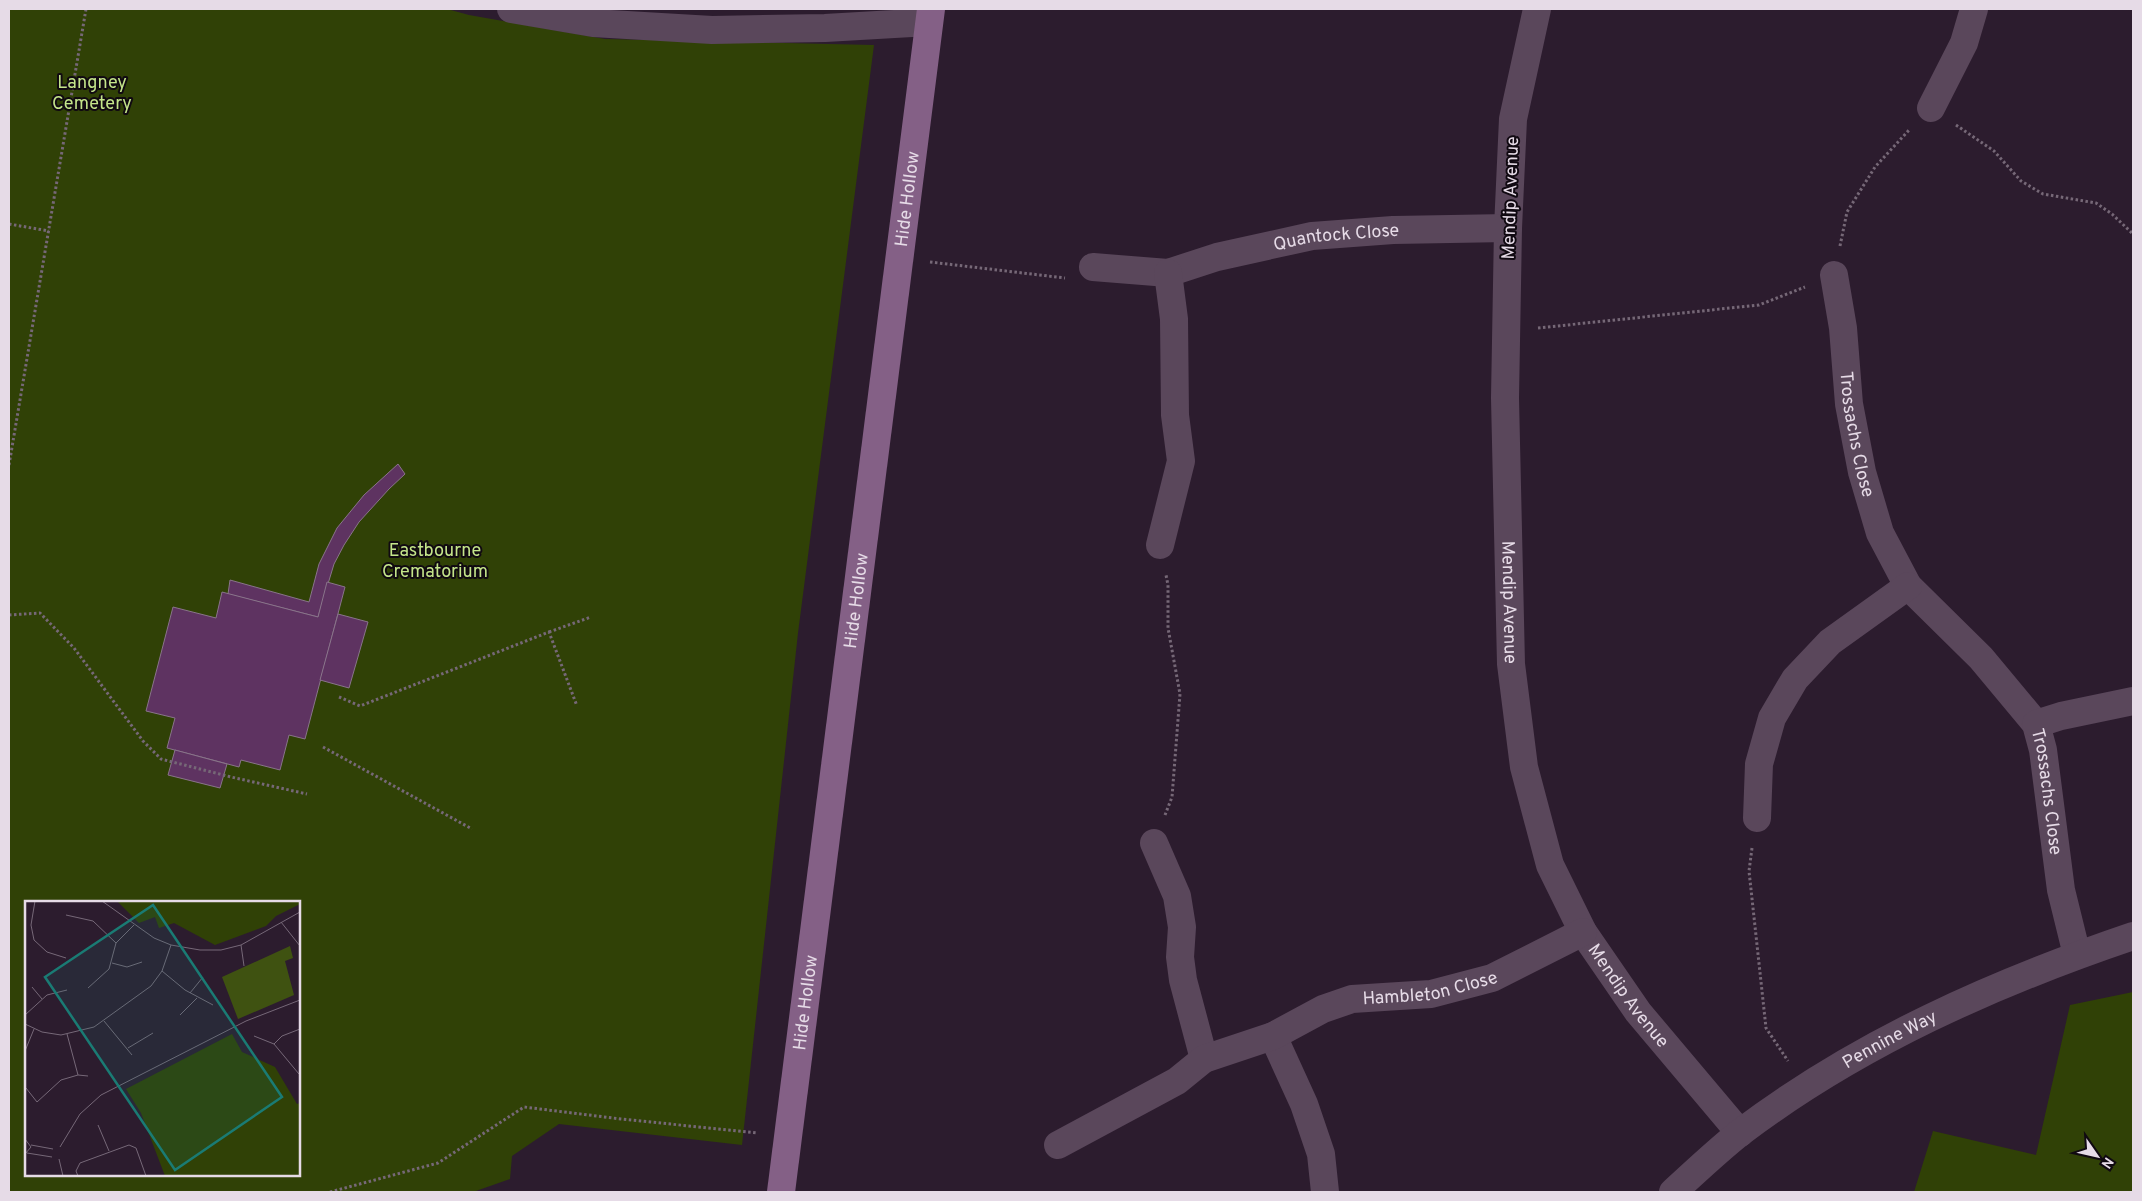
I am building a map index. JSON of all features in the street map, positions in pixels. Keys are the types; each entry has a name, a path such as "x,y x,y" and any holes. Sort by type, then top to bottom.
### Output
{"main road":[{"name":"Hide Hollow","path":"781,1192 930,15"}],"street":[{"path":"511,9 593,23 712,30 825,28 930,15"},
{"name":"Mendip Avenue","path":"1537,9 1513,120 1508,228 1505,398 1511,664 1524,767 1550,865 1584,932 1638,1012 1740,1133"},
{"path":"1930,108 1964,43 1974,9"},
{"name":"Quantock Close","path":"1093,267 1168,273 1217,257 1312,236 1392,230 1508,228"},
{"path":"1160,545 1181,461 1175,415 1174,319 1168,273"},
{"name":"Trossachs Close","path":"1834,275 1843,328 1849,404 1862,472 1880,533 1908,586 1982,658 2036,724 2044,750 2061,890 2077,955"},
{"path":"1757,818 1759,764 1772,718 1795,679 1830,642 1908,586"},
{"path":"2036,724 2061,716 2133,701"},
{"path":"1154,844 1177,896 1182,928 1180,957 1183,980 1204,1059"},
{"name":"Hambleton Close","path":"1058,1145 1178,1081 1204,1059 1273,1036 1323,1009 1352,999 1431,994 1492,978 1584,932"},
{"name":"Pennine Way","path":"1673,1192 1740,1133 1805,1087 1884,1039 1977,995 2077,955 2133,936"},
{"path":"1273,1036 1307,1112 1321,1154 1325,1192"}],"path":[{"path":"9,465 86,9"},
{"path":"1507,324 1536,328 1759,306 1834,275 1848,212 1875,167 1930,108 1994,151 2021,180 2043,194 2096,203 2112,214 2133,234"},
{"path":"9,224 49,231"},
{"path":"900,258 1077,280 1093,267"},
{"path":"1154,844 1172,797 1180,694 1168,628 1168,585 1160,545"},
{"path":"9,615 40,613 74,648 143,741 161,758 231,778 307,794"},
{"path":"339,696 360,706 591,617"},
{"path":"549,632 577,706"},
{"path":"323,746 472,829"},
{"path":"1757,818 1749,871 1766,1028 1805,1087"},
{"path":"330,1192 438,1162 524,1107 789,1136"}],"green space":[{"name":"Eastbourne Crematorium","path":"9,9 447,9 469,15 605,39 874,45 798,633 742,1145 559,1124 512,1156 510,1179 473,1192 9,1192"},
{"path":"2133,992 2133,1192 1914,1192 1933,1131 2036,1155 2070,1005"}],"building":[{"path":"398,464 405,474 359,522 344,545 334,564 318,617 228,594 230,580 309,602 319,564 337,528 364,495"},
{"path":"327,582 345,587 305,739 289,735 280,770 241,760 239,767 167,748 175,718 146,711 173,607 216,618 222,592 318,617"},
{"path":"338,614 368,622 349,688 320,680"},
{"path":"175,750 227,764 220,788 168,775"}],"park label":[{"name":"Langney Cemetery","path":"92,92"}]}
